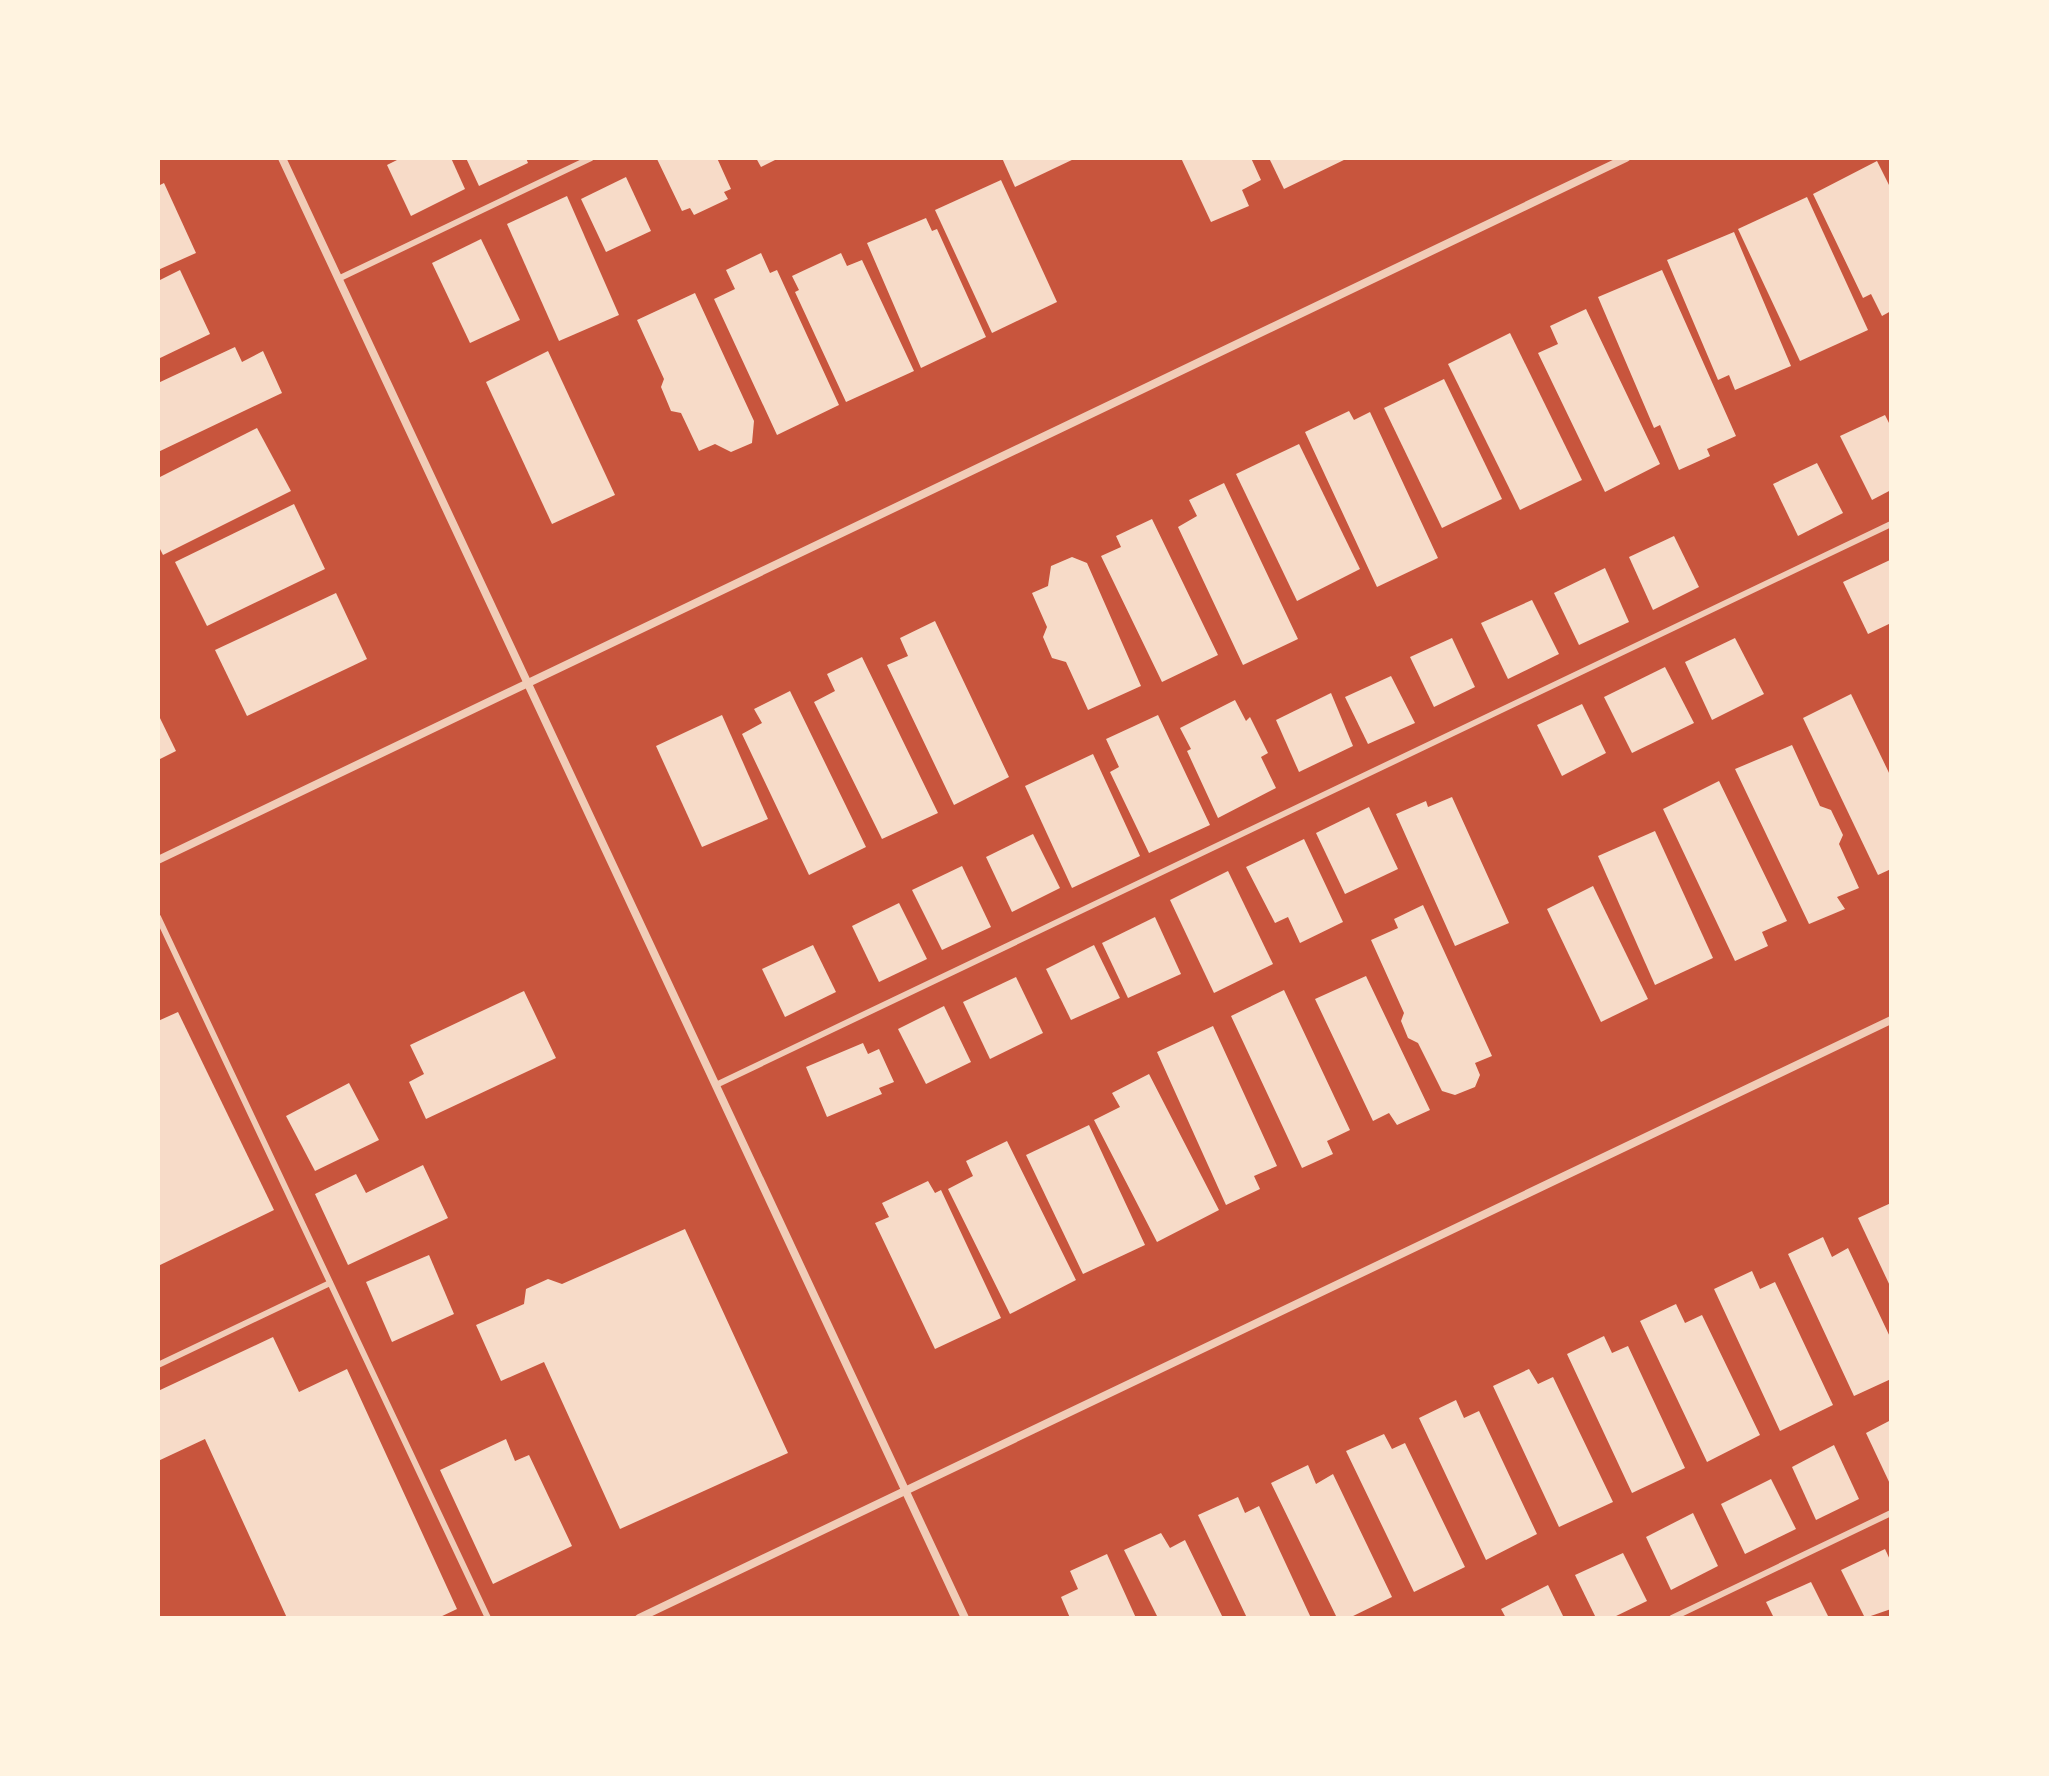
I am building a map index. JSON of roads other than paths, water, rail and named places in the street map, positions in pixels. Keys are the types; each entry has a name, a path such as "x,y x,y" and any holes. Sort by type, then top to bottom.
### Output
{"street":[{"path":"282,158 965,1618"},
{"path":"158,860 1626,158"},
{"path":"639,1618 1891,1020"}],"lane":[{"path":"338,279 591,158"},
{"path":"716,1085 1891,524"},
{"path":"158,917 488,1618"},
{"path":"158,1365 330,1283"},
{"path":"1672,1618 1891,1513"}]}
